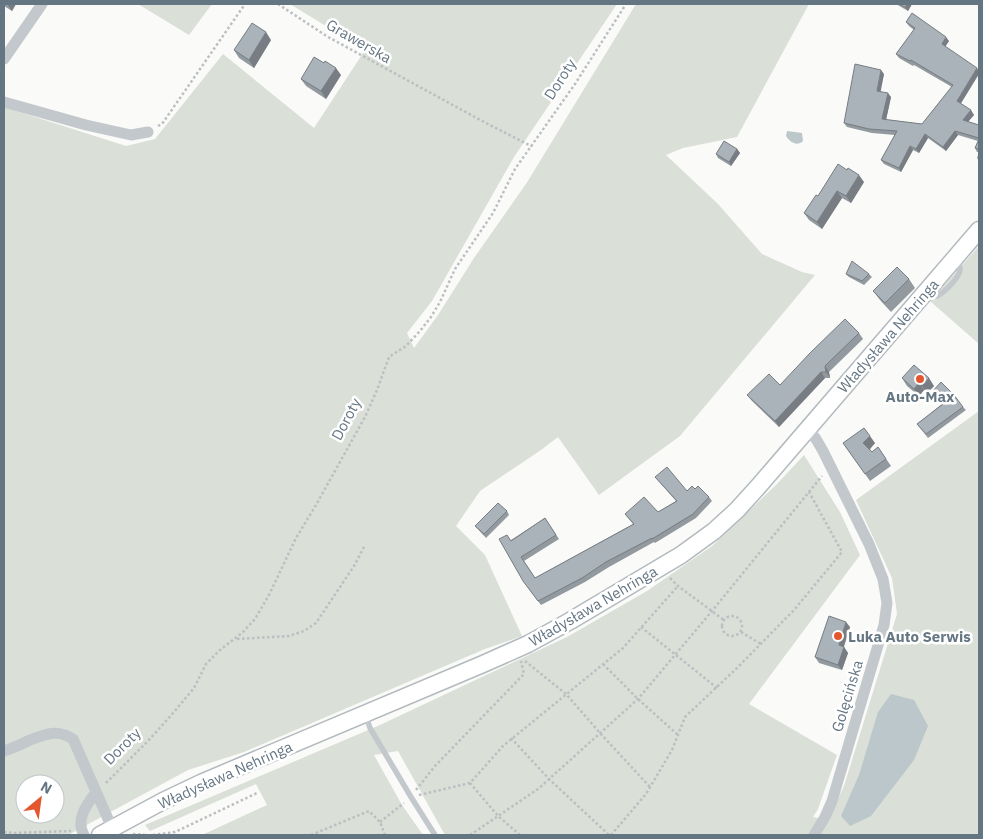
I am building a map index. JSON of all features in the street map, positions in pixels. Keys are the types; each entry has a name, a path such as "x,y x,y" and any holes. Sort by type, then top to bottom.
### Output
{"street":[{"path":"4,59 42,4"},
{"path":"4,102 86,125 132,135 148,132"},
{"name":"Władysława Nehringa","path":"106,832 190,788 528,644 681,555 710,535 732,514 808,429 979,230"},
{"name":"Golęcińska","path":"808,429 820,445 869,544 883,579 887,603 884,624 832,801 814,835"},
{"path":"4,751 46,734 56,732 73,739 96,792 106,832"},
{"path":"83,834 81,821 86,806 96,792"}],"lane":[{"path":"365,714 370,728 435,835"}],"path":[{"path":"148,132 162,124 245,4"},
{"name":"Grawerska","path":"278,4 328,37 531,146"},
{"name":"Doroty","path":"96,792 148,741 174,712 194,688 206,664 255,619 269,595 296,538 365,417 389,357 406,346 431,317 455,269 493,213 515,169 575,84 626,4"},
{"path":"470,835 538,789 638,699 830,466"},
{"path":"512,738 549,779 610,835 646,794 672,750 685,716 717,688 794,610 842,552 809,492"},
{"path":"235,639 289,636 316,623 354,566 365,545"},
{"path":"666,574 678,586 724,620"},
{"path":"411,797 470,782 512,738 623,648 678,586"},
{"path":"730,616 737,617 741,622 741,632 733,636 726,634 722,629 724,620 730,616"},
{"path":"641,627 717,688"},
{"path":"741,632 761,644"},
{"path":"411,797 435,766 524,674 520,657 566,694 650,787"},
{"path":"603,664 678,735"},
{"path":"470,782 498,816 520,835"},
{"path":"153,835 175,832 257,793"},
{"path":"380,822 402,805"},
{"path":"311,835 369,811 380,822 385,835"},
{"path":"4,832 70,831 83,834"}],"shaded area":[{"path":"138,4 212,4 189,35"},
{"path":"290,4 617,4 514,157 432,301 407,333 414,348 526,184 636,4 809,4 737,137 683,148 666,155 718,204 762,254 802,272 815,275 680,436 599,495 558,437 480,491 456,526 485,555 522,636 485,649 244,752 188,770 68,835 4,835 4,107 126,146 155,139 223,54 314,128 365,50"},
{"path":"787,131 802,133 803,141 798,144 792,142 786,136"},
{"path":"979,246 979,344 930,301"},
{"path":"979,411 979,835 445,835 398,751 374,755 402,805 423,835 202,835 267,805 256,784 150,831 145,825 380,725 567,637 647,591 712,546 777,484 804,455 840,512 860,555 749,704 837,755 818,809 813,817 828,820 844,786 897,614 892,578 856,500"},
{"path":"891,694 914,700 928,726 914,760 871,816 850,826 841,816 859,775 878,712"}],"building":[{"path":"912,13 946,37 942,44 977,68 957,101 971,110 963,120 979,125 979,138 955,131 943,147 925,134 916,149 910,146 899,168 881,160 897,131 869,129 844,123 855,64 881,70 877,91 888,93 882,119 922,124 953,85 911,60 896,54 915,28 906,22"},
{"path":"252,23 266,32 249,60 234,50"},
{"path":"314,57 336,68 321,91 301,79"},
{"path":"979,139 979,149 975,148"},
{"path":"724,141 737,149 729,162 716,154"},
{"path":"838,164 859,175 846,196 837,191 817,222 804,213 816,195 818,196"},
{"path":"852,261 869,274 862,281 846,274"},
{"path":"897,267 909,279 885,303 873,291"},
{"path":"845,319 859,333 825,366 826,372 821,372 775,421 747,395 769,374 780,385"},
{"path":"914,365 929,378 922,386 919,383 914,389 902,378"},
{"path":"941,382 963,407 926,434 917,424 943,404 932,392"},
{"path":"864,428 870,436 863,443 872,452 878,447 886,459 865,474 843,443"},
{"path":"667,467 687,491 692,486 695,489 698,486 709,497 693,514 652,539 606,562 582,578 538,601 523,581 499,539 507,535 511,541 545,518 556,535 521,557 535,578 634,524 625,514 644,497 658,512 677,501 655,477"},
{"path":"498,503 507,511 484,534 475,526"},
{"path":"829,616 846,622 839,645 844,647 838,665 815,657"}],"place":[{"name":"Auto-Max","path":"920,379"},
{"name":"Luka Auto Serwis","path":"838,636"}]}
